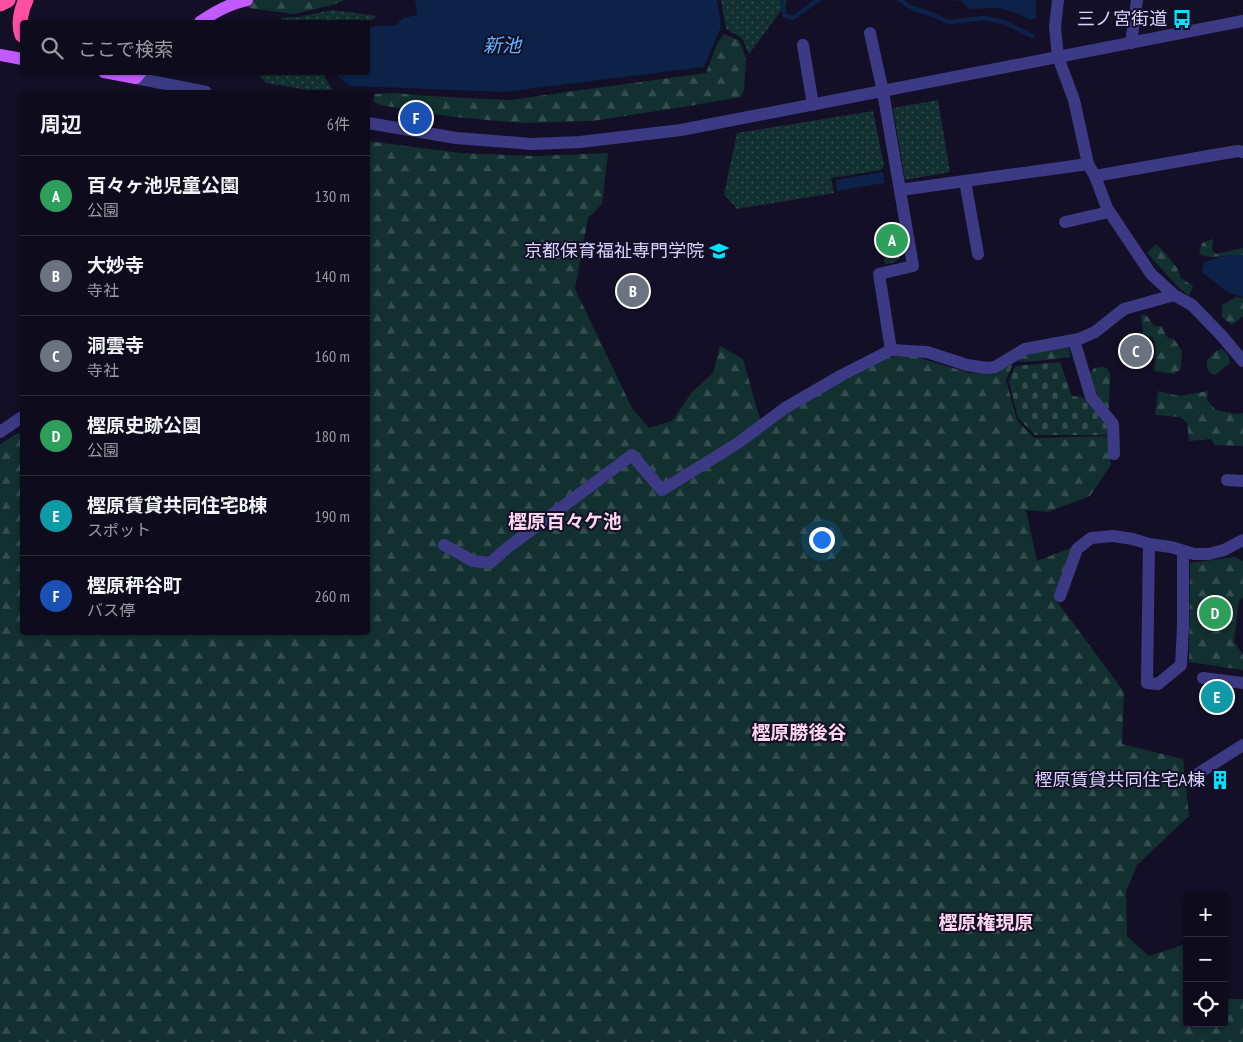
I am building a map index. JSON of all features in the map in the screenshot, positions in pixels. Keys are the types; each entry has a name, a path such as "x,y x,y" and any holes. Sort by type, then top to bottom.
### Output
{"highway":[{"path":"0,4 8,0"},
{"path":"21,20 26,0"}],"main road":[{"path":"203,20 240,1 247,0"},
{"path":"0,56 20,59"}],"street":[{"path":"1058,0 1055,27 1058,57 1074,100 1088,164 1096,176 1109,212 1150,274 1174,295 1192,305 1243,361"},
{"path":"1131,43 1137,0"},
{"path":"370,124 456,138 532,144 580,142 681,130 1243,21"},
{"path":"870,33 883,92 913,266 879,274 891,350"},
{"path":"803,45 814,105"},
{"path":"138,75 198,90"},
{"path":"1096,176 1238,151 1243,152"},
{"path":"900,190 1088,164"},
{"path":"965,181 978,254"},
{"path":"1065,222 1109,212"},
{"path":"444,545 473,562 490,563 507,548 632,454 662,490 738,443 784,408 891,350 927,352 967,365 987,368 995,367 1025,349 1074,340 1095,332 1124,309 1174,295"},
{"path":"1074,340 1091,397 1113,424 1114,454"},
{"path":"0,432 20,418"},
{"path":"1227,480 1243,481"},
{"path":"1060,596 1077,549 1091,538 1112,536 1133,539 1149,544 1172,547 1194,554 1209,554 1224,550 1243,540"},
{"path":"1149,544 1147,683 1158,684 1181,665 1183,552"},
{"path":"1203,678 1243,683"},
{"path":"1199,773 1243,745"}],"green space":[{"path":"241,0 346,0 294,14 249,8"},
{"path":"721,0 786,0 786,4 749,54 742,38 726,29"},
{"path":"332,10 377,16 370,20 282,20 281,18 298,17"},
{"path":"724,34 740,41 746,59 744,90 741,97 592,121 522,123 454,117 380,105 373,101 375,94 395,93 509,100 706,73 718,42"},
{"path":"260,75 325,75 333,90 307,90 267,83"},
{"path":"938,100 950,172 905,180 893,108"},
{"path":"873,111 884,166 881,170 831,178 834,193 737,209 724,194 737,133"},
{"path":"370,141 461,153 536,156 608,153 602,204 588,218 575,289 632,408 649,428 672,421 692,392 713,373 720,346 743,359 762,427 881,358 913,356 970,373 992,372 1013,364 1006,380 1017,420 1034,438 1108,436 1111,465 1090,496 1048,512 1026,510 1037,561 1073,547 1056,600 1124,692 1122,744 1183,759 1189,816 1137,865 1126,892 1127,936 1149,956 1183,945 1183,1027 1228,1027 1228,999 1243,999 1243,1042 0,1042 0,444 20,432 20,635 370,635"},
{"path":"901,226 905,252 896,262 885,264 879,228"},
{"path":"1213,239 1212,249 1216,254 1243,248 1243,255 1209,257 1199,254 1202,243"},
{"path":"1156,244 1177,268 1181,278 1193,286 1189,296 1179,288 1147,253"},
{"path":"1236,297 1243,298 1243,316 1232,325 1222,317 1222,305"},
{"path":"1141,314 1147,316 1154,326 1161,326 1168,338 1174,339 1182,351 1181,369 1174,374 1154,371 1156,349 1153,338 1143,334"},
{"path":"1068,345 1071,357 1018,362 1023,354"},
{"path":"1222,349 1228,355 1230,363 1215,375 1210,373 1207,367 1207,360 1216,351"},
{"path":"1060,362 1072,396 1083,397 1107,425 1107,435 1035,435 1018,418 1009,381 1015,366"},
{"path":"1094,368 1107,368 1110,375 1109,408 1104,407 1088,376"},
{"path":"1158,391 1179,396 1208,391 1207,400 1216,410 1237,414 1243,413 1243,446 1215,445 1211,439 1189,441 1187,423 1180,417 1155,415"},
{"path":"1235,557 1243,561 1243,597 1239,601 1234,641 1243,655 1243,670 1189,662 1190,563"}],"water":[{"name":"新池","path":"415,0 717,0 721,27 704,67 505,92 350,86 337,75 370,75 370,27 396,25 403,18 417,15"},
{"path":"951,0 1036,0 1036,19 1028,19 1017,13 999,8 969,9 961,1"},
{"path":"883,172 885,183 837,191 836,180"},
{"path":"1227,255 1243,255 1243,297 1229,293 1202,272 1204,262"}],"waterway":[{"path":"782,0 785,16 793,18 818,0"},
{"path":"900,0 912,8 948,22 984,18 1004,22 1032,36"}],"place":[{"name":"三ノ宮街道","path":"1182,19"},
{"name":"樫原秤谷町","path":"416,118"},
{"name":"百々ヶ池児童公園","path":"892,240"},
{"name":"京都保育福祉専門学院","path":"719,251"},
{"name":"大妙寺","path":"633,291"},
{"name":"洞雲寺","path":"1136,351"},
{"name":"樫原史跡公園","path":"1215,613"},
{"name":"樫原賃貸共同住宅B棟","path":"1217,697"},
{"name":"樫原賃貸共同住宅A棟","path":"1220,780"}],"district":[{"name":"樫原百々ケ池","path":"565,521"},
{"name":"樫原勝後谷","path":"799,732"},
{"name":"樫原権現原","path":"986,922"}]}
